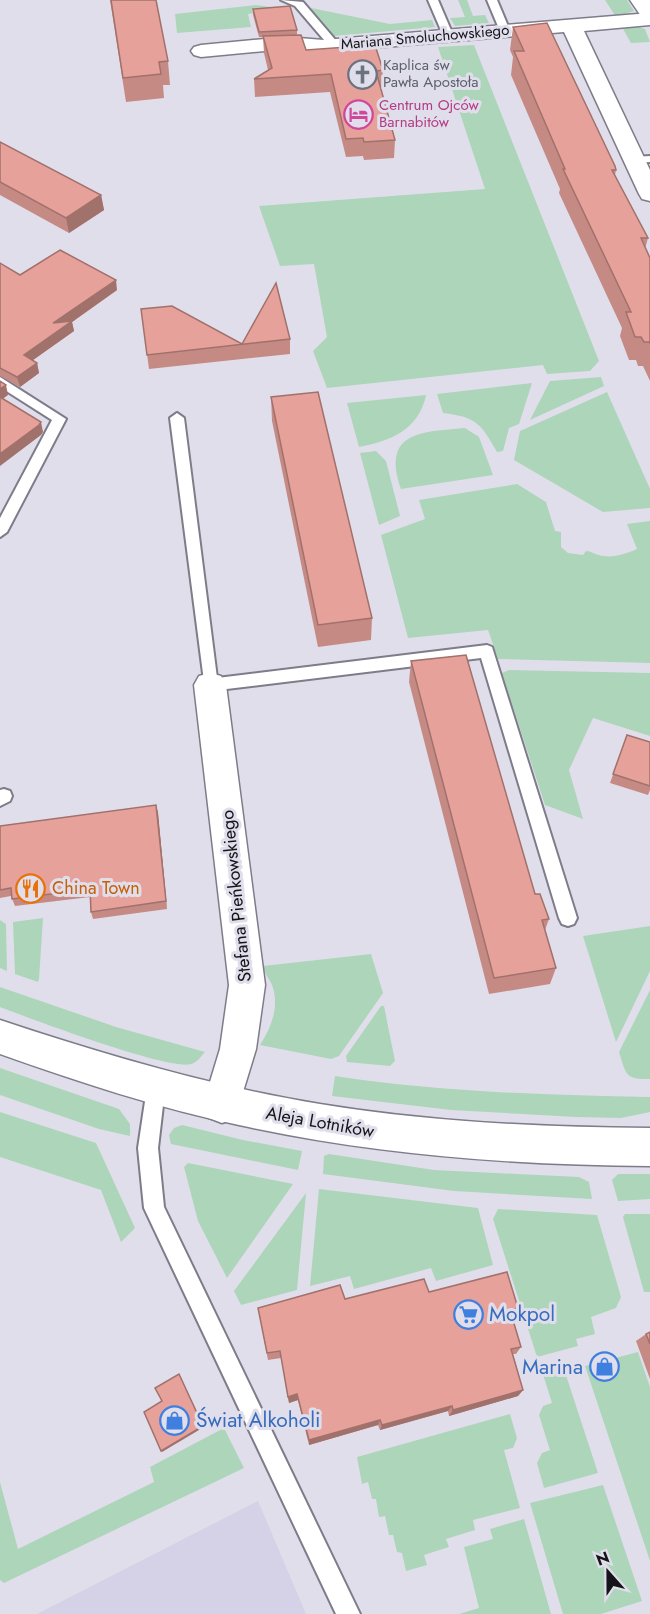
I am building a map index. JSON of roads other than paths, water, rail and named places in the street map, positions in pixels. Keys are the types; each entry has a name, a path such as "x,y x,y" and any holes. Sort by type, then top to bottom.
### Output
{"street":[{"path":"640,0 650,17"},
{"name":"Mariana Smoluchowskiego","path":"201,51 286,43 334,45 650,17"},
{"path":"571,25 642,160 650,194"},
{"name":"Stefana Pieńkowskiego","path":"210,685 247,984 238,1049 222,1105"},
{"name":"Aleja Lotników","path":"0,1037 156,1088 222,1105 317,1123 400,1135 511,1145 650,1147"}],"lane":[{"path":"286,0 299,4 334,45"},
{"path":"433,0 448,36"},
{"path":"492,0 505,31"},
{"path":"0,381 59,418 0,532"},
{"path":"177,418 210,685 487,651 568,918"},
{"path":"156,1088 148,1148 154,1208 348,1614"}],"place":[{"name":"Kaplica św Pawła Apostoła","path":"362,74"},
{"name":"Centrum Ojców Barnabitów","path":"358,114"},
{"name":"China Town","path":"31,888"},
{"name":"Mokpol","path":"468,1314"},
{"name":"Marina","path":"604,1367"},
{"name":"Świat Alkoholi","path":"175,1420"}]}
